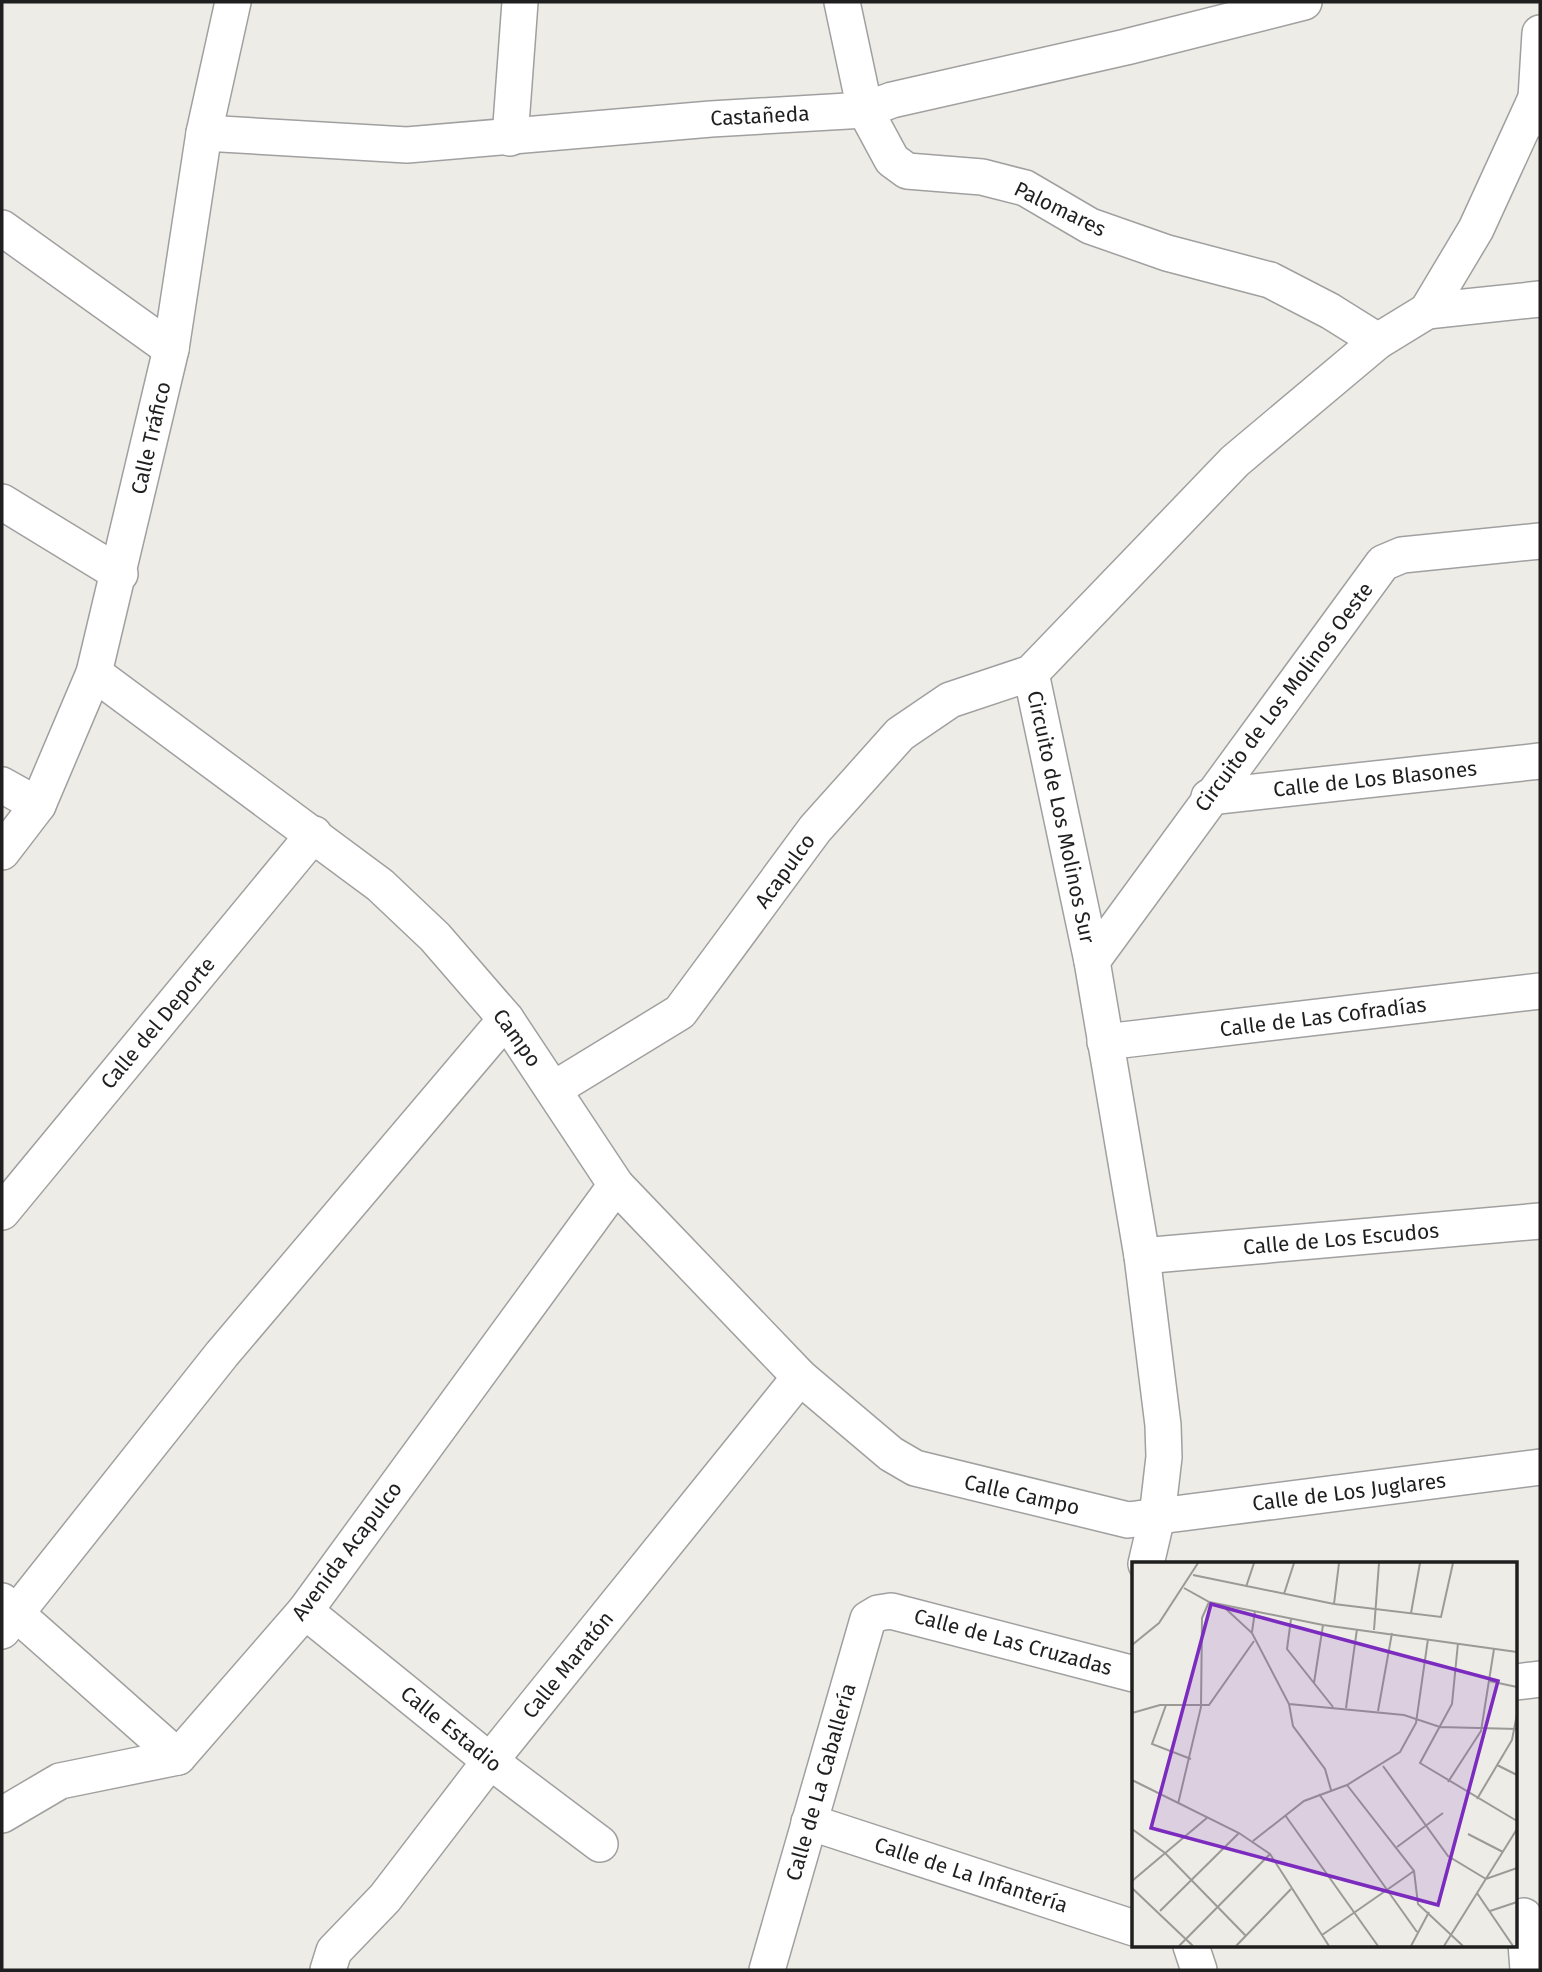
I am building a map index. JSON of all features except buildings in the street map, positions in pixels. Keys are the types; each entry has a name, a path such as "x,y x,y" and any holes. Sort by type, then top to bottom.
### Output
{"street":[{"name":"Calle Tráfico","path":"2,852 38,805 94,673 120,574 171,349 204,133 233,2"},
{"path":"510,138 520,2"},
{"name":"Palomares","path":"842,2 866,110 892,160 907,170 982,177 1024,188 1090,226 1167,253 1270,279 1378,341"},
{"name":"Castañeda","path":"204,133 407,145 711,119 866,110 892,100 1126,47 1304,2"},
{"path":"1538,112 1539,44"},
{"name":"Circuito de Los Molinos Sur","path":"1146,1562 1157,1517 1164,1457 1163,1425 1142,1256 1092,961 1031,673 1235,461 1378,341 1427,311 1476,229 1538,112"},
{"path":"2,228 171,349"},
{"path":"1427,311 1540,299"},
{"path":"2,502 120,574"},
{"name":"Circuito de Los Molinos Oeste","path":"1092,961 1209,797 1383,563 1402,555 1540,541"},
{"name":"Campo","path":"94,673 380,885 435,937 506,1019 616,1185 800,1377 891,1454"},
{"name":"Acapulco","path":"554,1089 680,1012 816,829 900,734 950,700 1031,673"},
{"name":"Calle de Los Blasones","path":"1209,797 1540,761"},
{"path":"2,785 38,805"},
{"name":"Calle del Deporte","path":"2,1212 314,834"},
{"name":"Calle de Las Cofradías","path":"1105,1042 1540,991"},
{"path":"177,1757 7,1615 222,1354 506,1019"},
{"name":"Avenida Acapulco","path":"177,1757 304,1611 616,1185"},
{"name":"Calle de Los Escudos","path":"1142,1256 1540,1221"},
{"name":"Calle Maratón","path":"331,1960 385,1898 490,1761 800,1377"},
{"name":"Calle Campo","path":"891,1454 915,1468 945,1477 1128,1520 1157,1517"},
{"name":"Calle de Los Juglares","path":"1157,1517 1540,1467"},
{"name":"Calle Estadio","path":"304,1611 490,1761 600,1844"},
{"name":"Calle de Las Cruzadas","path":"891,1611 1132,1673"},
{"name":"Calle de La Caballería","path":"767,1970 869,1619 878,1612 891,1611"},
{"path":"1518,1682 1540,1679"},
{"path":"2,1815 60,1781 177,1757"},
{"name":"Calle de La Infantería","path":"808,1822 1132,1927"},
{"path":"1527,1915 1528,1970"}]}
